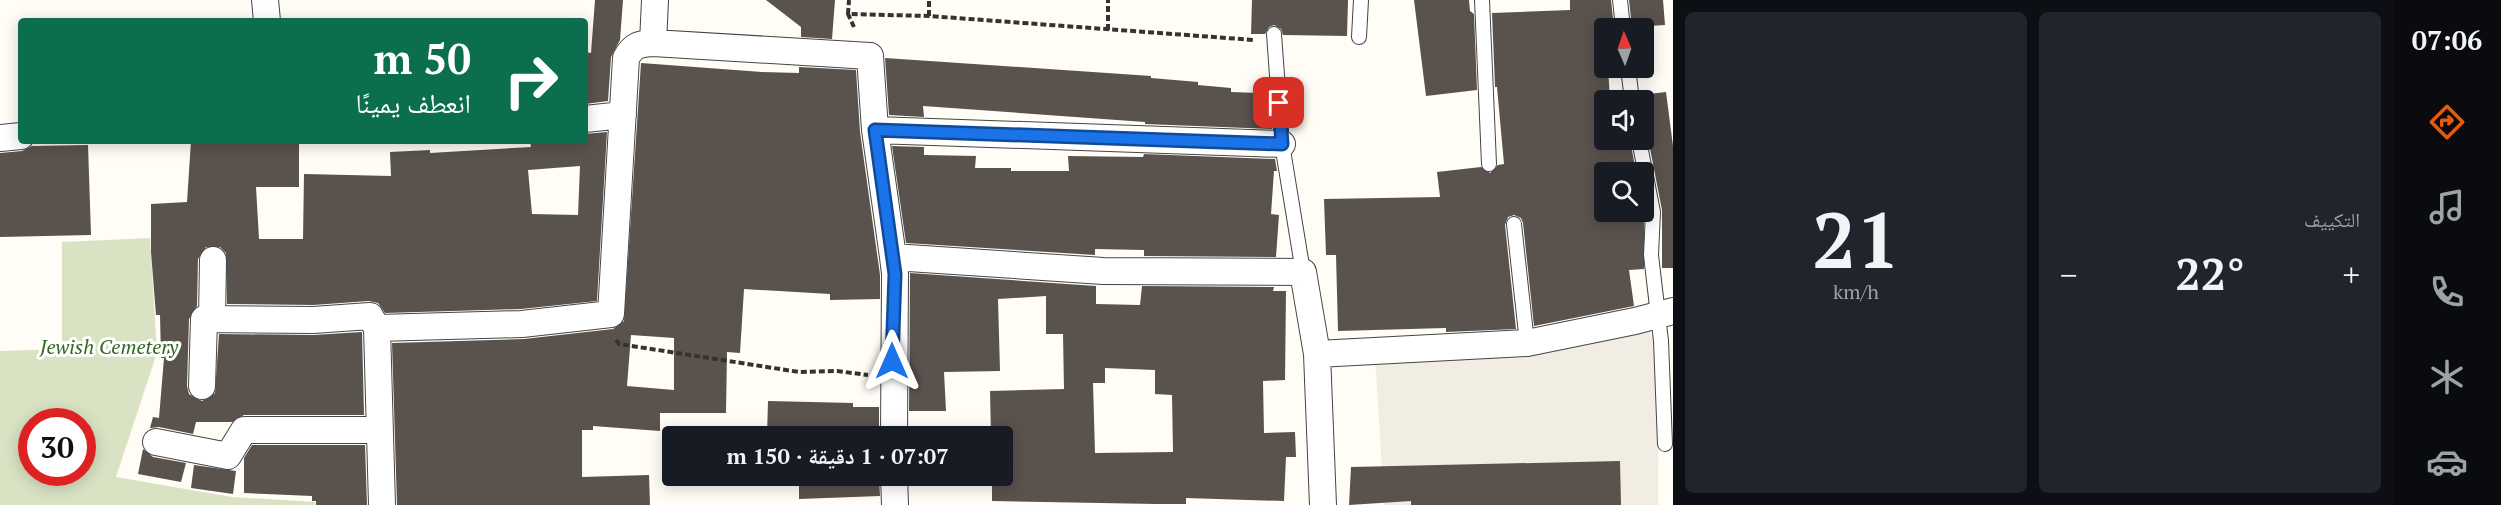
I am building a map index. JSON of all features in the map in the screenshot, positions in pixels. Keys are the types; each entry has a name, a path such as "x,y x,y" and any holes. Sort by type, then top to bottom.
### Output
{"street":[{"path":"265,0 267,18"},
{"path":"652,43 655,0"},
{"path":"377,328 522,324 611,314 626,58 637,44 870,56 875,130 895,274 892,379 894,426"},
{"path":"588,119 623,116"},
{"path":"875,130 1282,144"},
{"path":"0,138 18,136"},
{"path":"893,257 1103,271 1303,272 1317,354 1323,505"},
{"path":"212,320 213,260"},
{"path":"1317,354 1527,343 1666,313"},
{"path":"202,386 204,319 314,320 370,316 377,328 382,505"},
{"path":"156,442 228,456 244,430 379,430"},
{"path":"894,486 895,505"}],"lane":[{"path":"1359,37 1361,0"},
{"path":"1482,0 1489,164"},
{"path":"1620,0 1622,18"},
{"path":"1274,38 1282,144 1303,272"},
{"path":"1641,150 1653,212 1651,255 1666,313 1665,444"},
{"path":"1514,224 1527,343"}],"path":[{"path":"849,0 848,14 870,56"},
{"path":"928,16 929,0"},
{"path":"1108,0 1108,30"},
{"path":"848,14 928,16 1108,30 1274,38"},
{"path":"611,314 614,336 619,344 781,370 837,371 892,379"}],"green space":[{"name":"Jewish Cemetery","path":"150,238 157,353 116,477 232,497 315,502 315,505 0,505 0,351 62,349 62,242"}],"shaded area":[{"path":"1647,322 1659,360 1658,505 1384,505 1375,355"}],"building":[{"path":"595,0 623,0 620,40 611,57 608,101 588,104 588,52 591,53"},
{"path":"766,0 835,0 832,39 801,37 801,27"},
{"path":"1252,0 1348,0 1347,36 1283,35 1281,29 1274,25 1269,27 1265,34 1251,34"},
{"path":"1414,0 1469,0 1470,11 1474,14 1477,90 1426,96"},
{"path":"1570,0 1611,0 1613,18 1594,18 1594,78 1609,78 1609,90 1594,90 1594,150 1632,150 1634,162 1594,162 1594,222 1644,222 1644,269 1629,270 1634,306 1534,326 1523,223 1521,218 1514,215 1508,217 1505,225 1516,329 1446,332 1446,328 1338,331 1336,255 1326,255 1324,199 1440,197 1437,172 1481,167 1490,173 1498,165 1504,164 1497,87 1495,87 1492,13 1570,10"},
{"path":"1629,0 1663,0 1665,25 1654,26 1654,18 1631,18"},
{"path":"885,58 1151,76 1151,78 1198,82 1198,85 1231,88 1231,92 1260,93 1260,95 1269,95 1272,129 1145,124 1145,122 923,106 924,117 889,115"},
{"path":"641,63 762,72 799,73 799,67 856,70 860,132 880,275 880,299 830,300 830,294 744,289 740,353 727,352 726,413 660,413 660,431 593,426 593,430 582,430 582,477 649,475 650,505 397,505 392,343 524,339 613,329 624,321","holes":["631,335 674,338 674,390 627,386"]},
{"path":"1666,92 1673,146 1673,268 1662,268 1662,210 1650,150 1654,150 1654,93"},
{"path":"607,132 597,301 521,309 385,313 378,303 369,301 313,305 227,304 226,253 220,247 206,247 198,259 197,306 189,319 187,386 189,394 202,401 215,393 219,334 313,335 362,332 364,415 244,415 232,422 196,422 193,434 159,427 150,428 153,417 159,418 164,358 161,358 160,315 156,315 151,252 151,204 187,202 191,144 299,144 299,187 256,187 259,239 303,239 304,174 391,176 390,152 430,150 430,153 531,147 530,144 588,144 588,134","holes":["580,166 578,215 532,214 528,170"]},
{"path":"88,145 91,235 0,237 0,153 22,151 32,146"},
{"path":"892,146 924,147 924,155 976,156 975,168 1011,168 1011,171 1069,171 1068,156 1143,157 1144,154 1275,159 1277,171 1274,171 1271,214 1279,215 1276,257 1144,256 1144,250 1095,249 1095,255 906,243"},
{"path":"910,273 1096,286 1096,304 1140,305 1142,286 1274,287 1273,291 1286,291 1285,380 1263,381 1264,433 1295,432 1296,457 1286,457 1284,501 1186,498 1186,504 1156,504 992,501 992,486 1013,486 1013,426 991,426 990,391 1064,389 1063,334 1046,334 1046,296 998,299 1000,371 944,372 946,411 909,411","holes":["1105,368 1155,370 1155,394 1172,395 1173,452 1095,453 1093,383 1105,383"]},
{"path":"768,401 853,403 853,407 879,407 879,426 767,426"},
{"path":"252,445 365,445 367,505 316,505 316,501 312,501 312,496 244,493 244,458"},
{"path":"143,449 153,457 186,463 181,482 138,474"},
{"path":"1620,461 1621,505 1411,505 1411,501 1349,505 1351,467"},
{"path":"194,465 236,471 233,494 191,488"},
{"path":"799,486 880,486 880,496 799,499"}],"route":[{"path":"892,361 895,274 875,130 1282,144 1279,103"}]}
